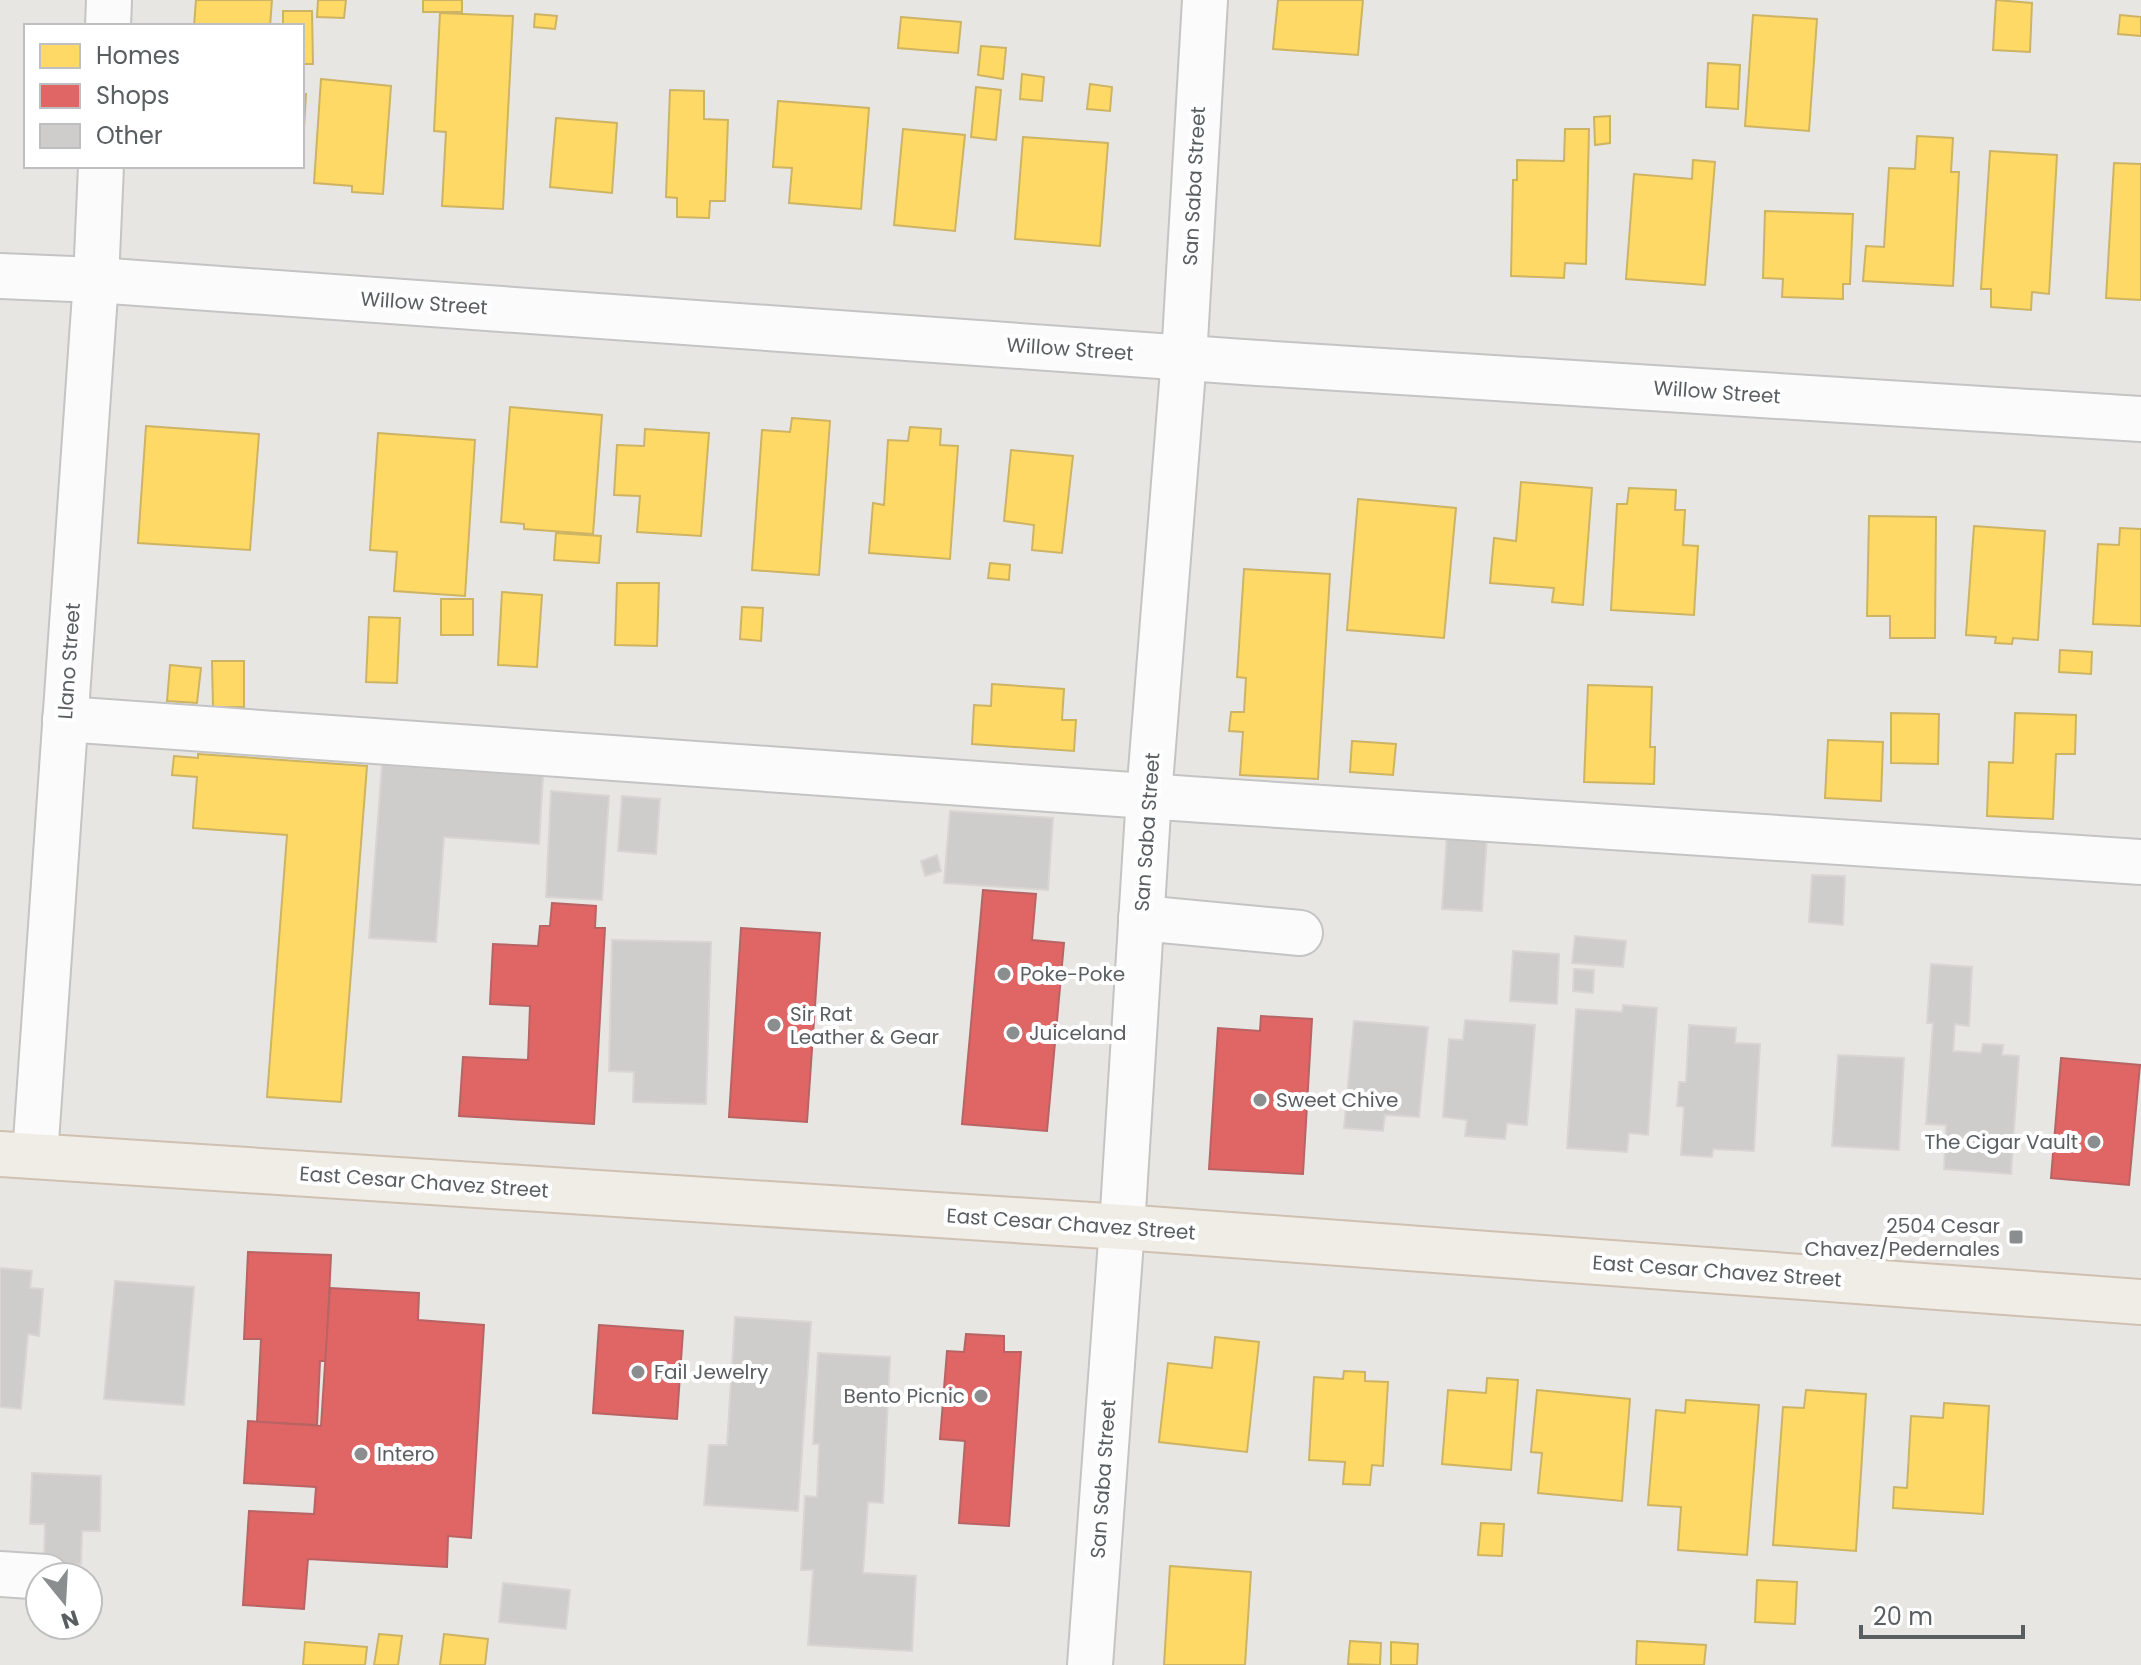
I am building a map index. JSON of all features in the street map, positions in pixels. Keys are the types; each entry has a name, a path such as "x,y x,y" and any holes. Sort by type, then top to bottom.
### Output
{"main road":[{"name":"East Cesar Chavez Street","path":"17,1155 1122,1227 2141,1302"}],"street":[{"path":"108,24 109,0"},
{"name":"San Saba Street","path":"1090,1665 1149,796 1184,358 1205,0"},
{"name":"Llano Street","path":"17,1155 65,719 101,168"},
{"name":"Willow Street","path":"0,276 96,280 1184,358 2141,419"},
{"path":"65,719 2141,862"},
{"path":"1141,918 1300,933"},
{"path":"0,1574 24,1576"}],"building: Homes":[{"path":"196,0 272,0 270,24 194,24"},
{"path":"318,0 346,0 344,18 317,17"},
{"path":"423,0 462,0 462,12 423,12"},
{"path":"1278,0 1363,0 1358,55 1273,49"},
{"path":"1996,0 2032,3 2030,52 1993,50"},
{"path":"283,11 312,11 313,64 304,64 304,24 283,24"},
{"path":"440,13 513,16 503,209 442,206 446,132 434,131"},
{"path":"535,14 557,16 555,29 534,27"},
{"path":"1753,15 1817,19 1809,131 1745,126"},
{"path":"2120,15 2141,17 2141,36 2118,34"},
{"path":"901,17 961,22 958,53 898,48"},
{"path":"981,46 1006,48 1003,79 978,75"},
{"path":"1708,63 1740,65 1738,109 1706,107"},
{"path":"1022,74 1044,77 1042,101 1020,99"},
{"path":"321,79 391,86 383,194 352,192 352,186 314,183"},
{"path":"1090,84 1112,87 1110,111 1087,109"},
{"path":"976,87 1001,90 996,140 971,137"},
{"path":"670,90 704,91 704,119 728,120 725,201 710,201 709,218 677,217 677,198 666,197"},
{"path":"778,101 869,108 861,209 789,203 792,168 773,167"},
{"path":"1610,116 1610,143 1595,145 1594,117"},
{"path":"556,118 617,123 612,193 550,187"},
{"path":"903,129 965,135 955,231 894,225"},
{"path":"1565,129 1589,129 1586,264 1565,263 1564,278 1511,276 1513,180 1517,180 1517,160 1564,161"},
{"path":"1917,136 1953,138 1951,172 1959,172 1953,286 1863,281 1866,246 1884,247 1889,168 1915,169"},
{"path":"1023,137 1108,143 1100,246 1015,239"},
{"path":"1990,151 2057,155 2049,294 2032,292 2031,310 1991,307 1991,289 1981,289"},
{"path":"1693,160 1715,162 1705,285 1626,279 1634,174 1692,179"},
{"path":"2114,163 2141,164 2141,300 2106,298"},
{"path":"1765,211 1853,214 1850,284 1843,284 1843,299 1782,297 1783,279 1763,278"},
{"path":"510,407 602,415 593,534 524,529 524,524 501,522"},
{"path":"792,418 830,421 819,575 752,570 762,430 790,432"},
{"path":"146,426 259,434 250,550 138,543"},
{"path":"910,427 941,429 940,445 958,446 950,559 869,553 873,503 884,505 888,440 908,441"},
{"path":"645,429 709,433 701,536 637,532 640,496 614,495 617,445 644,446"},
{"path":"378,433 475,440 465,596 394,591 397,552 370,550"},
{"path":"1011,450 1073,456 1062,553 1032,550 1034,525 1004,521"},
{"path":"1521,482 1592,488 1583,605 1552,602 1554,588 1490,583 1494,538 1516,541"},
{"path":"1629,488 1676,490 1675,510 1685,510 1683,545 1698,546 1694,615 1611,610 1617,504 1627,504"},
{"path":"1358,499 1456,508 1444,638 1347,630"},
{"path":"1869,516 1936,517 1935,638 1890,638 1890,616 1867,616"},
{"path":"1974,526 2045,531 2038,640 2013,638 2012,644 1995,643 1996,637 1966,635"},
{"path":"2120,528 2141,529 2141,626 2093,624 2098,544 2119,545"},
{"path":"556,533 601,536 599,563 554,560"},
{"path":"990,563 1010,565 1009,580 988,578"},
{"path":"1244,569 1330,574 1318,779 1240,775 1243,732 1229,731 1231,712 1244,712 1246,678 1237,677"},
{"path":"617,583 659,583 657,646 615,645"},
{"path":"502,592 542,595 537,667 498,665"},
{"path":"441,599 473,599 473,635 441,635"},
{"path":"742,607 763,608 761,641 740,639"},
{"path":"369,617 400,618 397,683 366,682"},
{"path":"2060,650 2092,652 2091,674 2059,672"},
{"path":"212,661 244,661 244,707 213,707"},
{"path":"170,665 201,668 197,703 167,701"},
{"path":"992,684 1064,689 1062,720 1076,720 1074,751 972,744 974,705 991,706"},
{"path":"1588,685 1652,687 1650,747 1655,747 1654,784 1584,782"},
{"path":"1891,713 1939,714 1938,764 1891,763"},
{"path":"2015,713 2076,715 2075,754 2056,754 2053,819 1987,816 1989,762 2013,763"},
{"path":"1828,740 1883,742 1881,801 1825,798"},
{"path":"1352,741 1396,744 1393,775 1350,772"},
{"path":"198,754 367,766 341,1102 267,1097 287,835 193,828 197,777 172,775 174,756 198,758"},
{"path":"1215,1337 1259,1342 1247,1452 1159,1442 1168,1363 1212,1368"},
{"path":"1344,1371 1365,1372 1365,1381 1388,1382 1383,1466 1372,1465 1370,1485 1343,1484 1345,1462 1309,1460 1314,1377 1343,1379"},
{"path":"1487,1378 1518,1380 1511,1470 1442,1464 1448,1390 1486,1393"},
{"path":"1537,1390 1630,1399 1622,1501 1538,1493 1542,1453 1531,1452"},
{"path":"1806,1390 1866,1394 1856,1551 1773,1545 1783,1407 1804,1408"},
{"path":"1686,1400 1759,1405 1747,1555 1678,1550 1681,1507 1648,1505 1656,1410 1685,1413"},
{"path":"1944,1403 1989,1406 1983,1514 1893,1508 1894,1487 1907,1488 1911,1416 1943,1418"},
{"path":"1481,1523 1504,1524 1502,1556 1478,1555"},
{"path":"1170,1566 1251,1572 1245,1665 1164,1665"},
{"path":"1757,1580 1797,1582 1795,1624 1755,1622"},
{"path":"379,1634 402,1636 398,1665 374,1665"},
{"path":"444,1634 488,1639 485,1665 440,1665"},
{"path":"1350,1641 1381,1643 1380,1665 1348,1664"},
{"path":"1637,1641 1706,1645 1704,1665 1636,1665"},
{"path":"305,1642 367,1647 365,1665 303,1665"},
{"path":"1391,1642 1418,1644 1417,1665 1391,1665"}],"building: Shops":[{"name":"Juiceland","path":"983,890 1036,894 1032,940 1064,943 1047,1131 962,1124"},
{"path":"552,903 596,906 595,928 605,928 594,1124 459,1116 463,1057 528,1060 530,1006 490,1004 493,944 538,946 540,926 550,926"},
{"name":"Sir Rat Leather & Gear","path":"741,928 820,933 807,1122 729,1117"},
{"name":"Sweet Chive","path":"1261,1016 1312,1019 1303,1174 1209,1169 1218,1028 1260,1031"},
{"path":"2061,1058 2140,1065 2129,1185 2051,1178"},
{"path":"248,1252 331,1255 326,1361 320,1361 317,1425 257,1422 261,1339 244,1339"},
{"name":"Intero","path":"330,1288 419,1293 418,1320 484,1325 471,1538 448,1536 447,1567 308,1559 304,1609 243,1605 249,1511 314,1514 316,1487 244,1483 248,1421 321,1426"},
{"name":"Fail Jewelry","path":"599,1325 683,1331 677,1419 593,1413"},
{"name":"Bento Picnic","path":"966,1334 1004,1336 1004,1352 1021,1352 1009,1526 959,1523 965,1441 940,1439 947,1351 964,1352"}],"building: Other":[{"path":"382,765 543,776 539,844 444,837 436,942 369,938"},
{"path":"551,791 609,796 602,900 546,897"},
{"path":"622,796 660,799 656,854 618,851"},
{"path":"950,811 1053,818 1048,890 944,883"},
{"path":"1447,834 1487,836 1482,911 1442,909"},
{"path":"937,855 941,871 925,876 921,861"},
{"path":"1812,875 1845,876 1843,925 1809,922"},
{"path":"1575,936 1626,941 1623,967 1572,963"},
{"path":"612,940 711,942 706,1104 633,1102 634,1072 609,1071"},
{"path":"1513,951 1559,954 1557,1004 1510,1001"},
{"path":"1931,964 1972,967 1969,1026 1955,1024 1953,1051 1981,1053 1983,1044 2003,1045 2002,1055 2019,1056 2011,1174 1944,1169 1946,1125 1926,1124 1933,1023 1927,1023"},
{"path":"1574,969 1594,970 1593,993 1573,991"},
{"path":"1623,1005 1657,1008 1648,1135 1629,1133 1627,1152 1567,1148 1576,1009 1622,1012"},
{"path":"1465,1020 1535,1025 1527,1125 1507,1123 1505,1139 1465,1136 1467,1120 1443,1117 1449,1039 1463,1040"},
{"path":"1354,1021 1428,1027 1419,1117 1385,1115 1383,1131 1344,1128"},
{"path":"1689,1025 1736,1028 1735,1043 1760,1044 1754,1151 1713,1149 1712,1157 1681,1155 1684,1107 1677,1106 1679,1082 1686,1082"},
{"path":"1838,1055 1904,1058 1899,1150 1832,1146"},
{"path":"0,1268 32,1271 30,1288 43,1289 39,1336 28,1334 21,1409 0,1407"},
{"path":"115,1281 194,1287 184,1405 104,1399"},
{"path":"735,1317 811,1322 798,1511 704,1505 709,1445 727,1445"},
{"path":"818,1353 890,1357 883,1503 868,1502 863,1573 916,1576 912,1651 808,1645 813,1570 801,1570 805,1496 817,1497 819,1444 813,1444"},
{"path":"32,1473 101,1476 100,1531 82,1531 81,1561 44,1561 45,1524 30,1524"},
{"path":"503,1583 570,1590 566,1629 499,1622"}],"place":[{"name":"Poke-Poke","path":"1004,974"},
{"name":"Sir Rat Leather & Gear","path":"774,1025"},
{"name":"Juiceland","path":"1013,1033"},
{"name":"Sweet Chive","path":"1260,1100"},
{"name":"The Cigar Vault","path":"2094,1142"},
{"name":"2504 Cesar Chavez/Pedernales","path":"2016,1237"},
{"name":"Fail Jewelry","path":"638,1372"},
{"name":"Bento Picnic","path":"981,1396"},
{"name":"Intero","path":"361,1454"}]}
